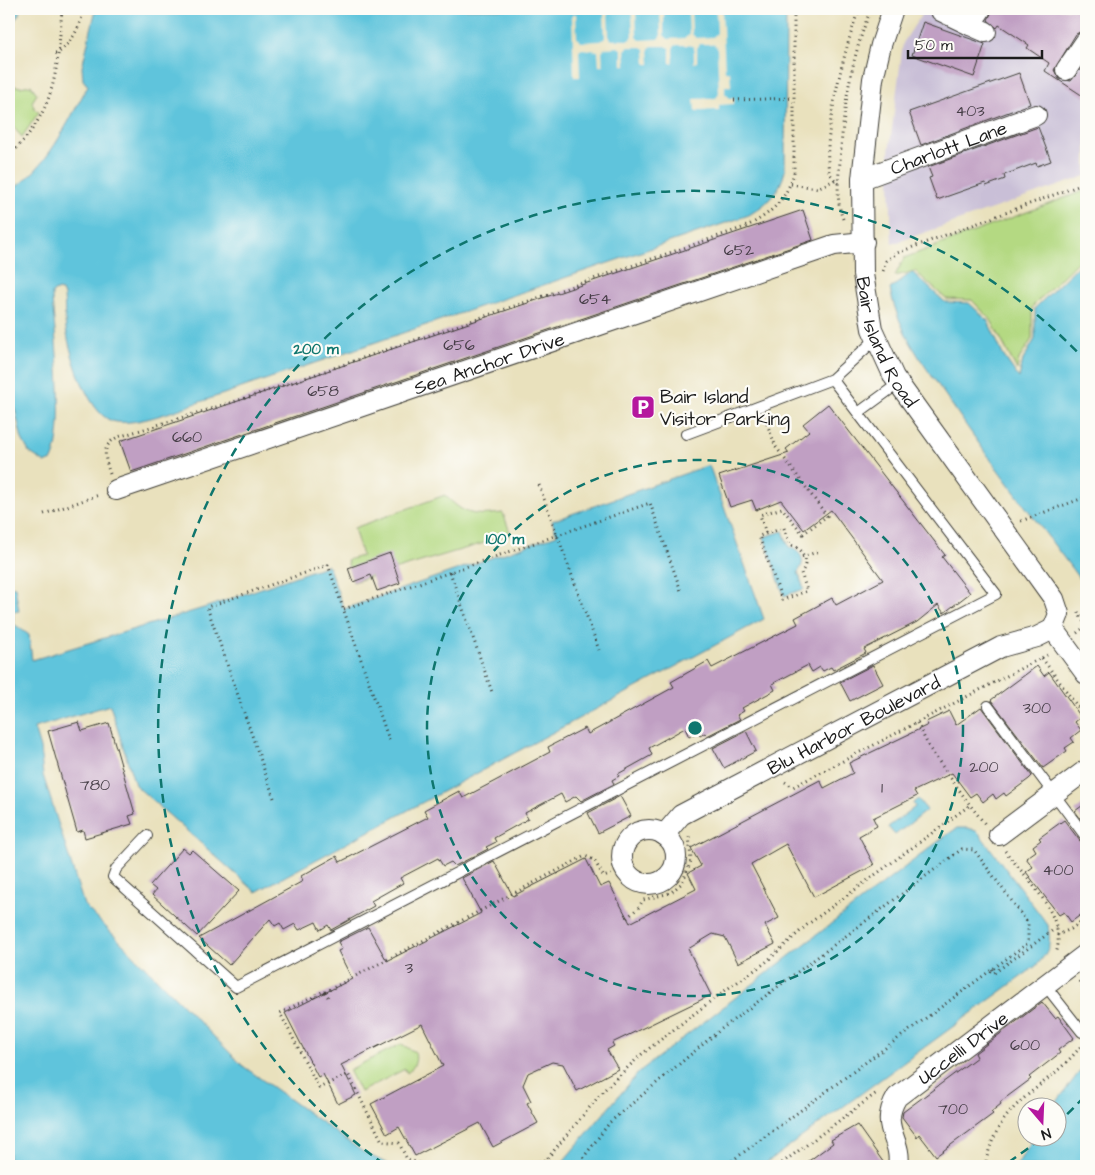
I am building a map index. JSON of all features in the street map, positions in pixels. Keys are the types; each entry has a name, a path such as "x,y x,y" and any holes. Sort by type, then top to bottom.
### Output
{"street":[{"name":"Bair Island Road","path":"893,9 881,44 873,79 862,179 864,286 868,314 884,359 899,383 1054,599 1059,614 1052,629"},
{"path":"941,11 979,22"},
{"path":"1066,70 1086,41"},
{"name":"Charlott Lane","path":"862,179 1036,115"},
{"name":"Sea Anchor Drive","path":"116,490 834,245 864,242"},
{"path":"1052,629 1086,674"},
{"name":"Blu Harbor Boulevard","path":"664,835 681,815 1001,647 1037,637 1052,629"},
{"path":"997,837 1086,770"},
{"path":"646,830 664,835 675,850 674,868 669,876 661,881 644,884 629,876 624,869 622,853 630,838 646,830"},
{"name":"Uccelli Drive","path":"898,1166 898,1155 889,1118 891,1107 897,1097 1086,954"}],"lane":[{"path":"686,434 832,378 876,339"},
{"path":"147,836 116,869 113,877 236,987 996,594 832,378"},
{"path":"858,413 899,383"},
{"path":"988,706 1086,837"},
{"path":"1045,985 1083,1037"}],"path":[{"path":"9,156 24,138 40,113 57,75 57,53 62,9"},
{"path":"57,53 68,45 80,26 84,9"},
{"path":"44,514 116,490 104,455 110,441 118,437 249,397 742,228 769,214 791,184 795,159 793,98 794,9"},
{"path":"838,184 829,172 831,127 844,61 859,9"},
{"path":"844,227 840,212 838,184 847,94 864,27 871,9"},
{"path":"734,100 793,98"},
{"path":"791,184 817,188 835,180"},
{"path":"876,274 882,274 886,261 897,253 1086,183"},
{"path":"760,406 776,447 827,516 803,534 782,508 760,515 767,535"},
{"path":"540,485 599,650"},
{"path":"1030,518 1086,497"},
{"path":"344,609 650,503 681,591"},
{"path":"784,528 790,545 799,548 806,564 801,573 807,592 782,600 759,536 767,535 784,528"},
{"path":"804,557 820,551"},
{"path":"274,798 207,607 328,564 390,743"},
{"path":"450,572 492,692"},
{"path":"1075,634 1086,626"},
{"path":"777,786 785,782 793,788 1042,658 1048,653"},
{"path":"1042,658 1086,718"},
{"path":"917,723 930,749 1047,907 1057,935 1057,951 1053,961"},
{"path":"514,1166 546,1160 604,1090 642,1054 720,994 765,963 807,925 970,805"},
{"path":"627,918 639,907 643,900 670,893 682,883 691,861 688,838 691,826"},
{"path":"577,1166 610,1122 713,1036 962,848 974,850 1028,923 1028,943 725,1166"},
{"path":"427,1166 407,1159 399,1143 382,1141 348,1074 319,1088 280,1013 324,990 325,992 585,856 592,857 604,877 624,869"},
{"path":"1057,935 1071,929 1086,918"},
{"path":"992,969 994,973 1056,928"},
{"path":"325,992 328,997"},
{"path":"985,1166 989,1148 1005,1116 1015,1104 1072,1057 1083,1037"},
{"path":"778,1166 881,1090"}],"shaded area":[{"path":"925,9 1086,9 1086,176 892,244 889,152 903,43"}],"green space":[{"path":"9,84 20,87 31,85 37,94 32,102 35,110 39,112 22,137 9,122"},
{"path":"1086,190 1086,253 1032,307 1032,339 1019,359 1017,370 991,320 972,300 946,299 915,271 895,276 904,258"},
{"path":"445,495 464,511 477,514 503,513 511,535 353,582 347,560 362,556 354,528"},
{"path":"401,1044 415,1052 414,1066 407,1073 405,1069 360,1092 349,1070"}],"water":[{"path":"9,9 22,9 9,30"},
{"path":"96,9 786,9 785,171 780,185 772,197 749,215 172,412 133,422 112,421 103,416 88,396 69,344 65,325 64,296 62,291 56,290 52,293 52,299 59,382 59,427 52,460 45,463 29,452 22,439 13,401 9,365 9,191 35,171 45,158 64,130 88,86 83,80 82,67"},
{"path":"1086,258 1086,588 983,449 922,362 900,321 890,289 912,272 945,302 969,303 988,321 1003,355 1019,378 1023,360 1035,339 1035,308"},
{"path":"709,465 764,619 256,892 135,785 110,705 34,728 40,748 43,775 84,905 243,1066 363,1152 392,1166 9,1166 9,586 15,587 19,611 13,612 14,624 29,635 32,660 207,607 328,565 344,609 557,535 552,521"},
{"path":"783,531 789,547 797,551 801,557 802,564 798,572 804,589 784,596 764,537"},
{"path":"918,799 927,810 895,835 888,827 915,807 913,803"},
{"path":"957,828 969,828 978,832 1048,925 1047,951 1036,966 762,1166 559,1166 640,1071"},
{"path":"1086,1063 1086,1166 1016,1166 1028,1148 1068,1148 1068,1098 1060,1098"}],"pier":[{"path":"691,9 692,34 696,38 713,37 717,33 716,9 722,9 725,72 730,72 731,86 725,86 725,94 730,98 734,98 734,104 719,105 719,110 695,111 694,99 716,98 719,94 717,47 713,44 700,44 697,48 697,62 694,63 694,48 691,45 676,45 673,48 673,63 670,63 670,49 666,46 652,46 649,49 650,64 646,64 645,50 642,47 629,47 625,50 626,65 622,65 622,50 618,47 605,48 602,51 603,66 599,66 598,51 582,49 579,51 580,77 574,77 572,14 576,14 577,38 581,42 601,41 605,38 604,12 608,12 609,37 612,40 629,40 633,36 632,12 636,11 637,37 640,40 658,39 661,35 660,10 664,10 664,35 668,39 685,38 689,35 688,10"}],"building":[{"path":"993,9 1086,9 1086,29 1076,34 1054,70 1059,79 1071,81 1086,62 1086,98 1045,71 1049,63 1027,48 1029,45 999,25 997,28 988,20"},
{"path":"923,22 985,44 974,77 912,55"},
{"path":"1019,73 1030,104 921,145 909,112"},
{"path":"1038,127 1051,161 1037,166 1036,163 1004,175 1005,179 986,186 985,183 937,200 929,178 932,177 928,167"},
{"path":"803,210 813,240 131,472 120,441"},
{"path":"828,404 945,555 942,557 970,593 944,613 938,605 917,622 864,649 866,653 833,670 831,667 823,671 820,667 812,672 808,665 772,684 775,690 742,708 744,711 737,715 740,719 707,736 705,733 700,736 698,732 689,737 685,728 649,748 652,755 618,774 619,776 612,780 614,784 581,801 576,796 565,802 561,794 525,813 528,819 494,838 496,842 486,847 488,849 455,866 451,862 443,866 438,858 400,878 403,883 371,901 374,906 331,930 328,925 320,930 316,922 299,930 295,924 284,930 280,923 275,926 270,919 229,965 199,938 303,881 301,876 337,856 340,862 428,817 424,810 459,791 463,798 550,752 548,747 585,728 588,734 674,687 671,682 708,661 712,668 798,624 795,618 832,598 836,605 883,580 831,510 804,530 781,500 756,510 752,500 730,507 719,476 789,453 786,449 809,431 803,424"},
{"path":"390,553 400,583 377,591 371,575 353,582 348,568"},
{"path":"873,665 883,684 850,701 840,682"},
{"path":"1037,666 1044,676 1049,672 1081,717 1075,722 1081,730 1071,738 1074,742 1065,748 1067,751 1043,768 991,700"},
{"path":"981,707 1032,776 1029,779 1006,796 1004,793 996,799 993,794 983,802 976,793 970,797 952,773 914,791 917,796 873,818 877,826 859,836 874,865 814,897 786,844 751,864 779,918 765,925 775,944 738,963 725,937 713,934 688,949 711,995 612,1043 614,1046 607,1050 618,1069 577,1091 563,1064 552,1062 528,1073 523,1085 531,1101 527,1103 538,1123 493,1147 480,1123 415,1156 399,1127 387,1134 371,1104 443,1066 422,1024 341,1065 356,1095 338,1104 323,1074 318,1077 285,1013 352,979 338,951 342,949 338,942 368,927 387,961 481,913 462,878 494,861 513,896 586,859 600,887 609,883 630,923 696,889 688,873 701,866 691,848 820,780 824,788 853,773 849,763 928,725 926,722 949,711 956,725"},
{"path":"79,722 82,731 109,723 135,814 129,816 132,824 85,838 83,830 77,832 48,731"},
{"path":"746,731 756,751 724,768 713,748"},
{"path":"620,796 631,816 598,833 588,813"},
{"path":"1086,803 1086,826 1075,811"},
{"path":"1064,820 1080,841 1086,844 1086,911 1071,922 1064,912 1059,915 1026,872 1033,867 1026,858 1036,851 1033,846 1041,840 1039,838"},
{"path":"183,848 189,853 192,850 239,891 197,936 152,895 156,890 150,885"},
{"path":"1042,1002 1055,1018 1058,1016 1074,1038 1058,1050 1060,1053 1029,1077 1031,1079 1000,1102 1001,1104 991,1112 993,1114 936,1156 919,1134 917,1137 902,1117 903,1112 977,1057 975,1053"},
{"path":"857,1125 886,1166 802,1166 833,1143 831,1140"}],"place":[{"name":"Bair Island Visitor Parking","path":"643,407"}]}
